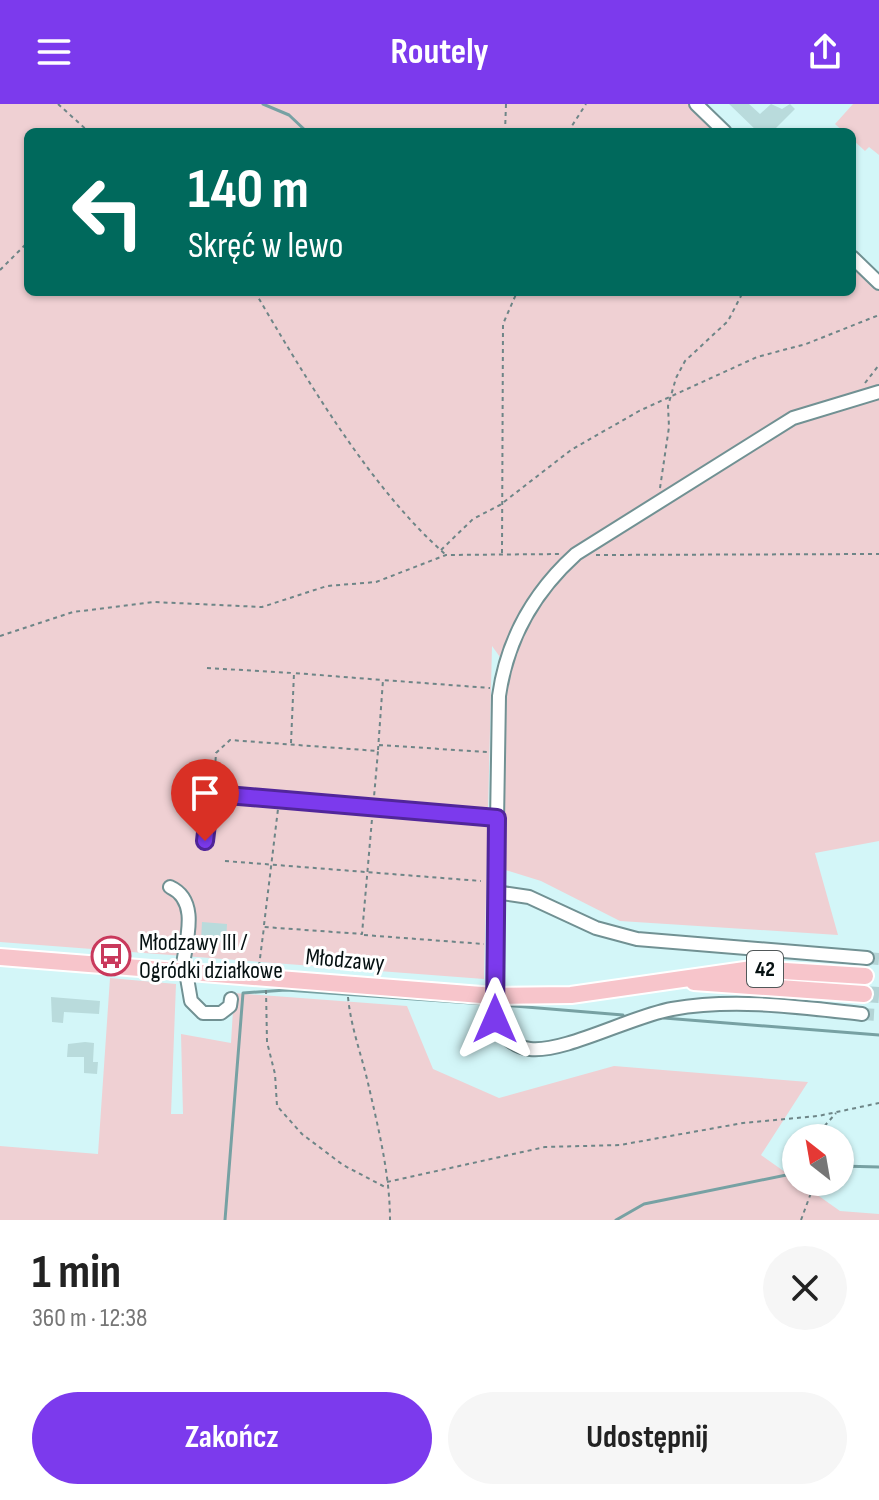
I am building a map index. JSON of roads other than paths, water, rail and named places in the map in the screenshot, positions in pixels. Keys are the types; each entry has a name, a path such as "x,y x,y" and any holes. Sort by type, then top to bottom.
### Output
{"main road":[{"name":"Młodzawy","path":"0,957 184,971 258,982 347,984 494,996"},
{"name":"42","path":"494,996 571,995 752,969 865,976"},
{"name":"42","path":"664,981 765,985 864,994"}],"street":[{"path":"696,104 721,128"},
{"path":"856,261 879,283"},
{"path":"862,1014 752,1003 714,1005 671,1009 545,1050 526,1049 511,1042 498,1028 494,996 499,696 504,660 522,622 549,579 576,554 793,418 879,392"},
{"path":"205,841 213,794 497,818"},
{"path":"170,887 184,895 189,905 184,971 191,1001 203,1013 221,1013 231,999"},
{"path":"495,892 529,897 596,928 637,939 867,958"}],"waterway":[{"path":"263,104 289,115 303,128"},
{"path":"225,1220 243,993 286,990 485,1004"},
{"path":"503,1005 623,1015"},
{"path":"664,1018 879,1035"},
{"path":"854,1166 879,1167"},
{"path":"616,1220 644,1204 782,1176"}],"tunnel":[{"path":"867,958 879,959"},
{"path":"864,994 879,995"},
{"path":"862,1014 879,1015"}],"place":[{"name":"Młodzawy III / Ogródki działkowe","path":"111,956"}]}
